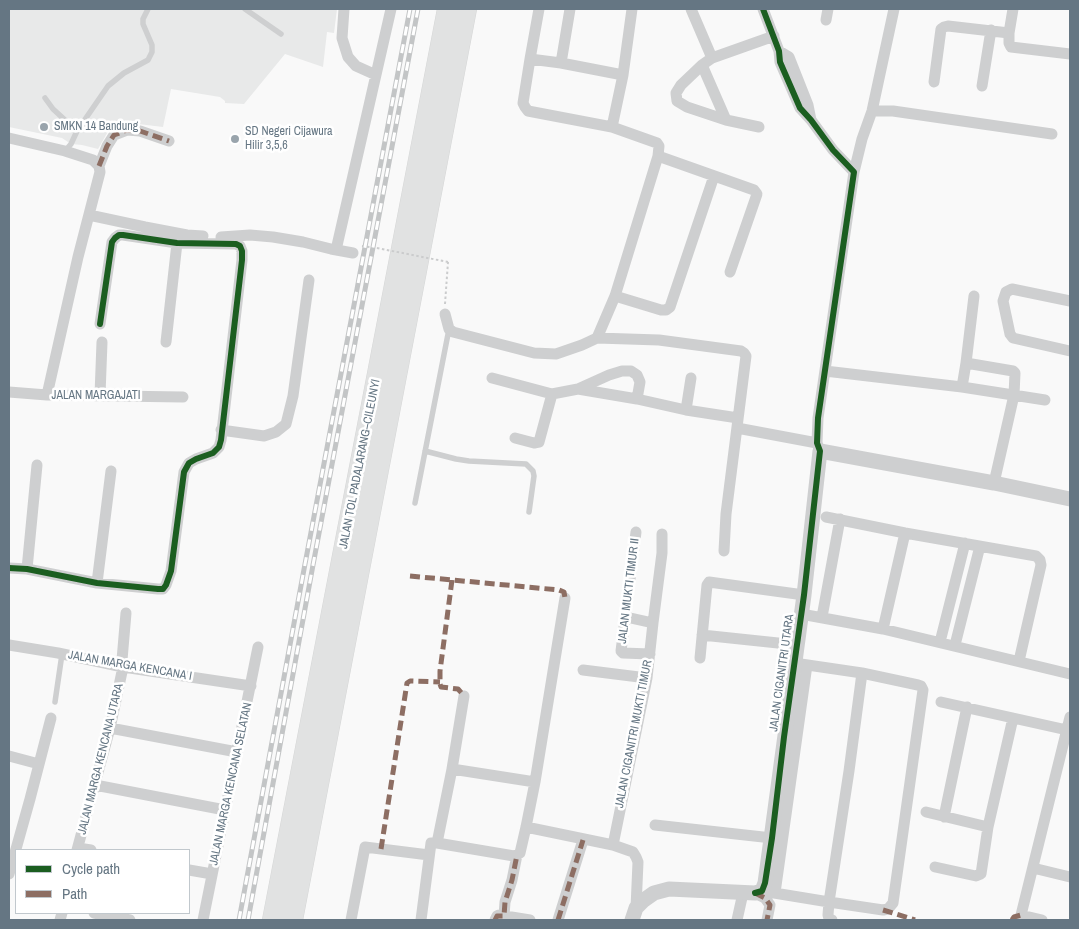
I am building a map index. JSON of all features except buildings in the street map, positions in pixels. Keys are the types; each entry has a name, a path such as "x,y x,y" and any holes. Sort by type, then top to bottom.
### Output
{"highway":[{"name":"JALAN TOL PADALARANG–CILEUNYI","path":"273,920 448,9"},
{"name":"JALAN TOL PADALARANG–CILEUNYI","path":"292,920 466,9"}],"street":[{"path":"344,9 342,38 348,57 356,66 376,75"},
{"path":"336,250 391,9"},
{"path":"539,9 523,103 525,108 612,127 656,144 659,149 614,296 597,338"},
{"path":"561,64 570,9"},
{"path":"612,127 623,75 632,9"},
{"path":"691,9 712,58"},
{"path":"763,9 780,51 780,62 800,108 833,150 854,172"},
{"path":"818,447 818,418 854,172 862,139 872,110 894,9"},
{"path":"1013,9 1009,33 1011,47 1070,54"},
{"path":"934,82 941,29 948,26 1009,33"},
{"path":"982,86 991,30"},
{"path":"759,127 726,120 687,107 677,101 676,93 702,65 712,58 774,36"},
{"path":"530,59 623,75"},
{"path":"702,65 726,120"},
{"path":"872,110 893,111 1052,134"},
{"path":"48,395 78,257 100,166 107,146 114,135 127,130 140,131 169,140"},
{"path":"9,138 65,151 93,160 100,166"},
{"path":"658,156 754,190 756,197 730,272"},
{"path":"614,296 660,310 666,310 670,307 714,176"},
{"path":"89,215 187,235 228,237 250,235 303,242 336,250 356,249"},
{"path":"9,568 27,569 97,582 158,589 163,589 166,585 171,571 184,472 189,463 213,453 219,447 221,440 242,251 240,246 236,244 178,243 123,234 118,235 112,242 100,324"},
{"path":"166,342 178,243"},
{"path":"222,430 264,436 276,432 286,424 293,396 309,280"},
{"path":"1070,301 1012,289 1006,292 1003,302 1011,337 1070,351"},
{"path":"962,387 974,296"},
{"path":"445,309 448,329 453,332 534,353 556,354 597,338 659,340 741,352 746,356 726,514 724,551"},
{"path":"100,395 102,342"},
{"path":"966,363 1015,371 1014,395 994,483"},
{"path":"492,378 552,394 578,389 622,371 631,371 637,374 640,382 637,399"},
{"path":"825,371 962,387 1045,400"},
{"path":"686,410 691,378"},
{"path":"578,389 686,410 738,423 818,447 1070,499"},
{"name":"JALAN MARGAJATI","path":"9,392 48,395 183,396"},
{"path":"515,438 534,443 539,442 552,394"},
{"name":"JALAN CIGANITRI UTARA","path":"759,892 765,883 801,664 797,645 804,595 818,447"},
{"path":"27,569 36,465"},
{"path":"97,582 111,471"},
{"path":"826,517 1036,556 1040,560 1041,565 1019,661"},
{"path":"822,617 840,520"},
{"name":"JALAN MUKTI TIMUR II","path":"636,532 621,651 623,653 650,654"},
{"path":"883,629 905,533"},
{"name":"JALAN CIGANITRI MUKTI TIMUR","path":"613,846 647,678 662,553 662,534"},
{"path":"940,642 964,544"},
{"path":"955,645 980,546"},
{"path":"700,658 707,585 709,582 804,595"},
{"path":"530,920 499,918 512,880 526,827 565,598"},
{"name":"JALAN MARGA KENCANA UTARA","path":"78,849 124,667 122,660 126,612"},
{"path":"801,614 955,645 1070,674"},
{"path":"626,617 653,623"},
{"path":"702,635 797,645"},
{"name":"JALAN MARGA KENCANA I","path":"9,645 124,667 251,686"},
{"name":"JALAN MARGA KENCANA SELATAN","path":"203,920 258,647"},
{"path":"634,914 644,900 654,893 669,889 759,892 883,910 888,909 893,903 923,690 921,686 862,673 801,664 759,892 737,920"},
{"path":"583,670 647,678"},
{"path":"832,920 828,916 829,902 862,673"},
{"path":"437,843 464,696"},
{"path":"941,702 1067,730"},
{"path":"944,817 967,707"},
{"path":"1042,920 1016,918 1033,868 1070,717"},
{"path":"16,849 51,718"},
{"path":"935,867 976,876 981,874 988,827 1013,718"},
{"path":"110,728 237,752"},
{"path":"9,756 39,764"},
{"path":"452,769 535,782"},
{"path":"95,786 225,810"},
{"path":"926,812 988,827"},
{"path":"654,825 772,838"},
{"path":"526,827 633,852 638,862 634,914"},
{"path":"558,920 583,840"},
{"path":"421,920 431,843 517,856"},
{"path":"351,920 365,847 429,855"},
{"path":"9,874 15,852"},
{"path":"1033,868 1070,877"},
{"path":"190,870 212,874"},
{"path":"759,892 770,905 767,920"},
{"path":"99,914 130,920"}],"lane":[{"path":"65,151 108,86 124,73 148,60 152,52 152,46 143,24 143,18 148,9"},
{"path":"245,9 281,34"},
{"path":"45,98 53,109 77,131"},
{"path":"415,503 448,329"},
{"path":"425,451 468,461 526,464 533,471 534,476 529,512"},
{"path":"54,702 62,654"}],"path":[{"path":"356,249 377,248 448,262 445,309"}],"shaded area":[{"path":"9,9 337,9 334,33 327,32 323,67 285,54 244,104 225,103 220,97 171,89 163,127 114,121 98,149 71,144 62,138 9,127"}],"railway":[{"path":"239,920 410,9"},
{"path":"248,920 418,9"}],"marked path":[{"path":"99,166 107,146 114,135 127,130 140,131 169,141"},
{"path":"410,576 559,590 564,592 565,598"},
{"path":"452,580 440,684 441,687 458,689 464,696"},
{"path":"381,849 407,683 410,681 440,682"},
{"path":"558,920 583,840"},
{"path":"495,920 497,916 504,916 505,902 517,855"},
{"path":"755,893 765,898 770,905 767,920"},
{"path":"883,910 915,920"},
{"path":"1012,920 1014,917 1021,915"}],"cycle path":[{"path":"755,893 762,891 765,883 772,838 804,595 820,451 817,443 818,418 854,172 833,150 800,108 780,62 779,51 763,9"},
{"path":"9,568 27,569 97,583 158,589 163,589 166,585 171,571 184,472 189,463 213,453 219,447 221,440 242,260 240,246 236,244 177,243 119,235 112,242 100,324"}],"place":[{"name":"SMKN 14 Bandung","path":"44,127"},
{"name":"SD Negeri Cijawura Hilir 3,5,6","path":"235,139"}]}
